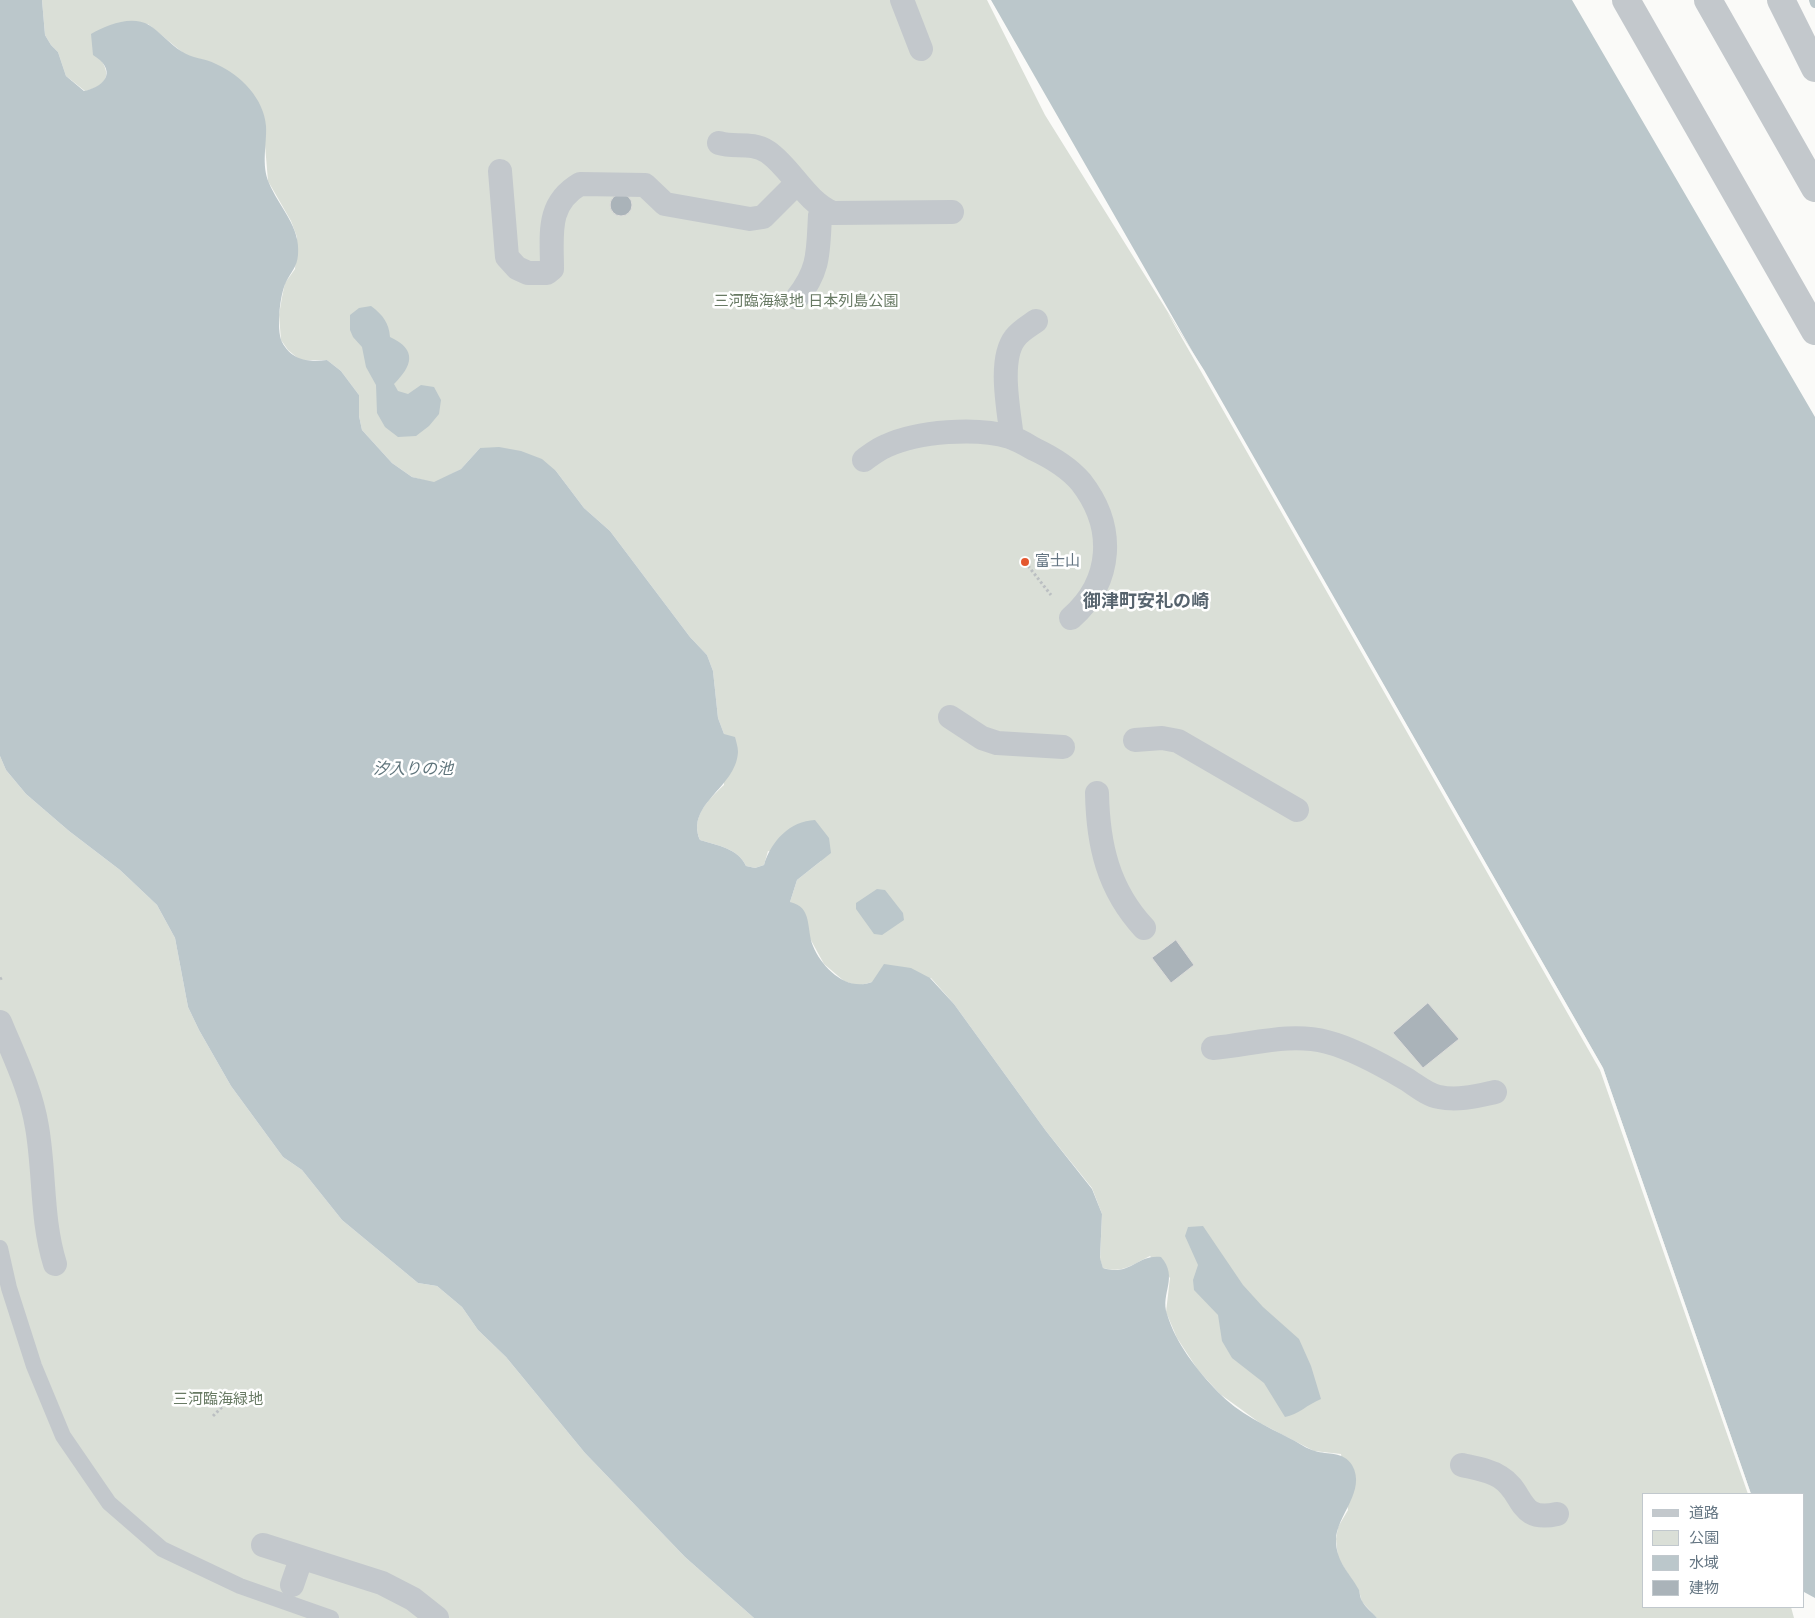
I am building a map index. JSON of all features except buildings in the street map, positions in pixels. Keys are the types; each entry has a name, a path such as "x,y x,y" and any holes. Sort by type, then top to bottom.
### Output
{"street":[{"path":"902,0 921,49"},
{"path":"1626,0 1815,331"},
{"path":"1708,0 1815,188"},
{"path":"1781,0 1815,68"},
{"path":"719,143 744,144 768,152 796,183 825,210 833,213 952,212"},
{"path":"500,171 507,257 517,268 528,272 547,273 552,269 553,218 555,209 572,188 580,184 645,185 664,204 750,219 763,217 796,183"},
{"path":"796,298 810,282 815,268 820,215 825,210"},
{"path":"1012,438 1007,386 1007,361 1010,346 1016,336 1036,321"},
{"path":"864,460 886,446 911,438 971,432 991,433 1012,438 1042,453 1072,473 1081,482 1101,522 1106,557 1098,587 1084,607 1071,618"},
{"path":"950,717 982,738 997,743 1063,747"},
{"path":"1135,740 1162,738 1178,741 1297,810"},
{"path":"1098,793 1098,825 1108,869 1119,896 1144,928"},
{"path":"0,1022 33,1108 45,1191 45,1220 56,1264"},
{"path":"1214,1048 1276,1038 1317,1040 1345,1048 1396,1073 1438,1097 1455,1099 1479,1097 1495,1092"},
{"path":"1462,1465 1501,1477 1529,1513 1542,1516 1557,1514"},
{"path":"263,1545 382,1583 413,1599 437,1618"},
{"path":"292,1585 301,1558"}],"lane":[{"path":"0,1248 9,1288 34,1366 63,1436 109,1503 162,1548 240,1586 331,1618"}],"path":[{"path":"1025,562 1071,618"},
{"path":"213,1416 223,1406"}],"green space":[{"name":"三河臨海緑地 日本列島公園","path":"42,0 987,0 1045,115 1204,370 1603,1068 1751,1493 1642,1493 1642,1608 1791,1608 1794,1618 1377,1618 1362,1602 1359,1591 1338,1558 1336,1539 1338,1527 1348,1510 1341,1454 1314,1451 1260,1423 1220,1394 1198,1370 1177,1338 1166,1312 1170,1278 1150,1256 1122,1269 1110,1270 1103,1268 1100,1259 1102,1214 1092,1188 1046,1131 954,1004 931,978 872,982 858,986 844,981 824,964 790,902 797,880 821,861 768,851 764,865 755,868 746,866 733,851 700,840 697,824 699,816 707,803 724,785 724,734 718,718 713,671 707,655 690,637 610,531 584,508 556,471 480,448 461,469 434,483 412,477 392,463 362,430 359,416 359,395 341,371 327,360 300,360 288,350 281,340 279,315 285,283 295,269 297,237 291,221 268,181 265,145 204,60 188,57 148,24 101,60 106,72 104,81 97,87 85,91 66,76 58,52 45,35"},
{"name":"三河臨海緑地","path":"0,756 6,770 26,794 69,831 120,870 157,905 175,938 188,1007 199,1030 231,1086 283,1157 302,1170 342,1220 418,1283 437,1286 462,1307 478,1330 506,1357 585,1453 685,1557 754,1618 0,1618"}],"water":[{"name":"汐入りの池","path":"0,0 42,0 45,35 58,52 66,76 84,91 99,85 106,76 107,71 100,60 93,55 91,34 104,27 127,21 142,22 149,25 185,54 212,62 225,69 250,89 261,106 264,116 266,126 265,169 269,183 293,226 298,245 298,255 294,269 284,287 279,320 280,336 286,348 296,357 302,359 314,361 327,360 341,371 359,395 359,416 362,430 392,463 412,477 434,482 461,469 480,448 499,447 521,451 542,459 556,471 584,508 610,531 690,637 707,655 713,671 718,718 724,734 735,737 738,752 735,765 699,816 697,827 700,840 733,851 746,866 755,868 764,865 771,848 790,828 806,821 815,820 829,838 831,853 797,880 790,902 797,905 806,914 813,946 822,962 836,976 854,984 872,982 884,964 911,968 930,978 954,1004 1046,1131 1092,1189 1102,1214 1100,1258 1103,1268 1120,1270 1146,1259 1161,1257 1169,1272 1165,1306 1171,1325 1188,1356 1210,1384 1226,1400 1262,1424 1309,1449 1340,1455 1352,1465 1356,1475 1356,1484 1354,1494 1337,1531 1338,1555 1359,1590 1362,1601 1377,1618 754,1618 685,1557 585,1453 506,1357 478,1330 462,1307 437,1286 418,1283 342,1220 302,1170 283,1157 231,1086 199,1030 188,1007 175,938 157,905 120,870 69,831 26,794 6,770 0,756"},
{"path":"991,0 1572,0 1815,417 1815,1598 1805,1593 1805,1493 1751,1493 1603,1068"},
{"path":"371,306 385,320 390,337 405,347 408,353 408,365 394,384 398,391 408,394 421,385 434,387 441,400 439,414 429,426 416,436 398,437 385,427 377,413 376,385 366,367 362,347 353,337 350,330 350,315 359,308"},
{"path":"877,889 885,890 903,913 904,920 882,935 874,934 856,909 856,903"},
{"path":"1203,1226 1243,1285 1263,1307 1299,1339 1311,1366 1321,1399 1285,1417 1264,1383 1232,1358 1222,1341 1218,1315 1194,1290 1193,1280 1198,1265 1185,1236 1188,1227"}],"pier":[{"path":"1167,312 1204,370 1603,1068 1751,1493 1748,1493 1600,1070"}],"place":[{"name":"富士山","path":"1025,562"}],"district":[{"name":"御津町安礼の崎","path":"1146,603"}]}
